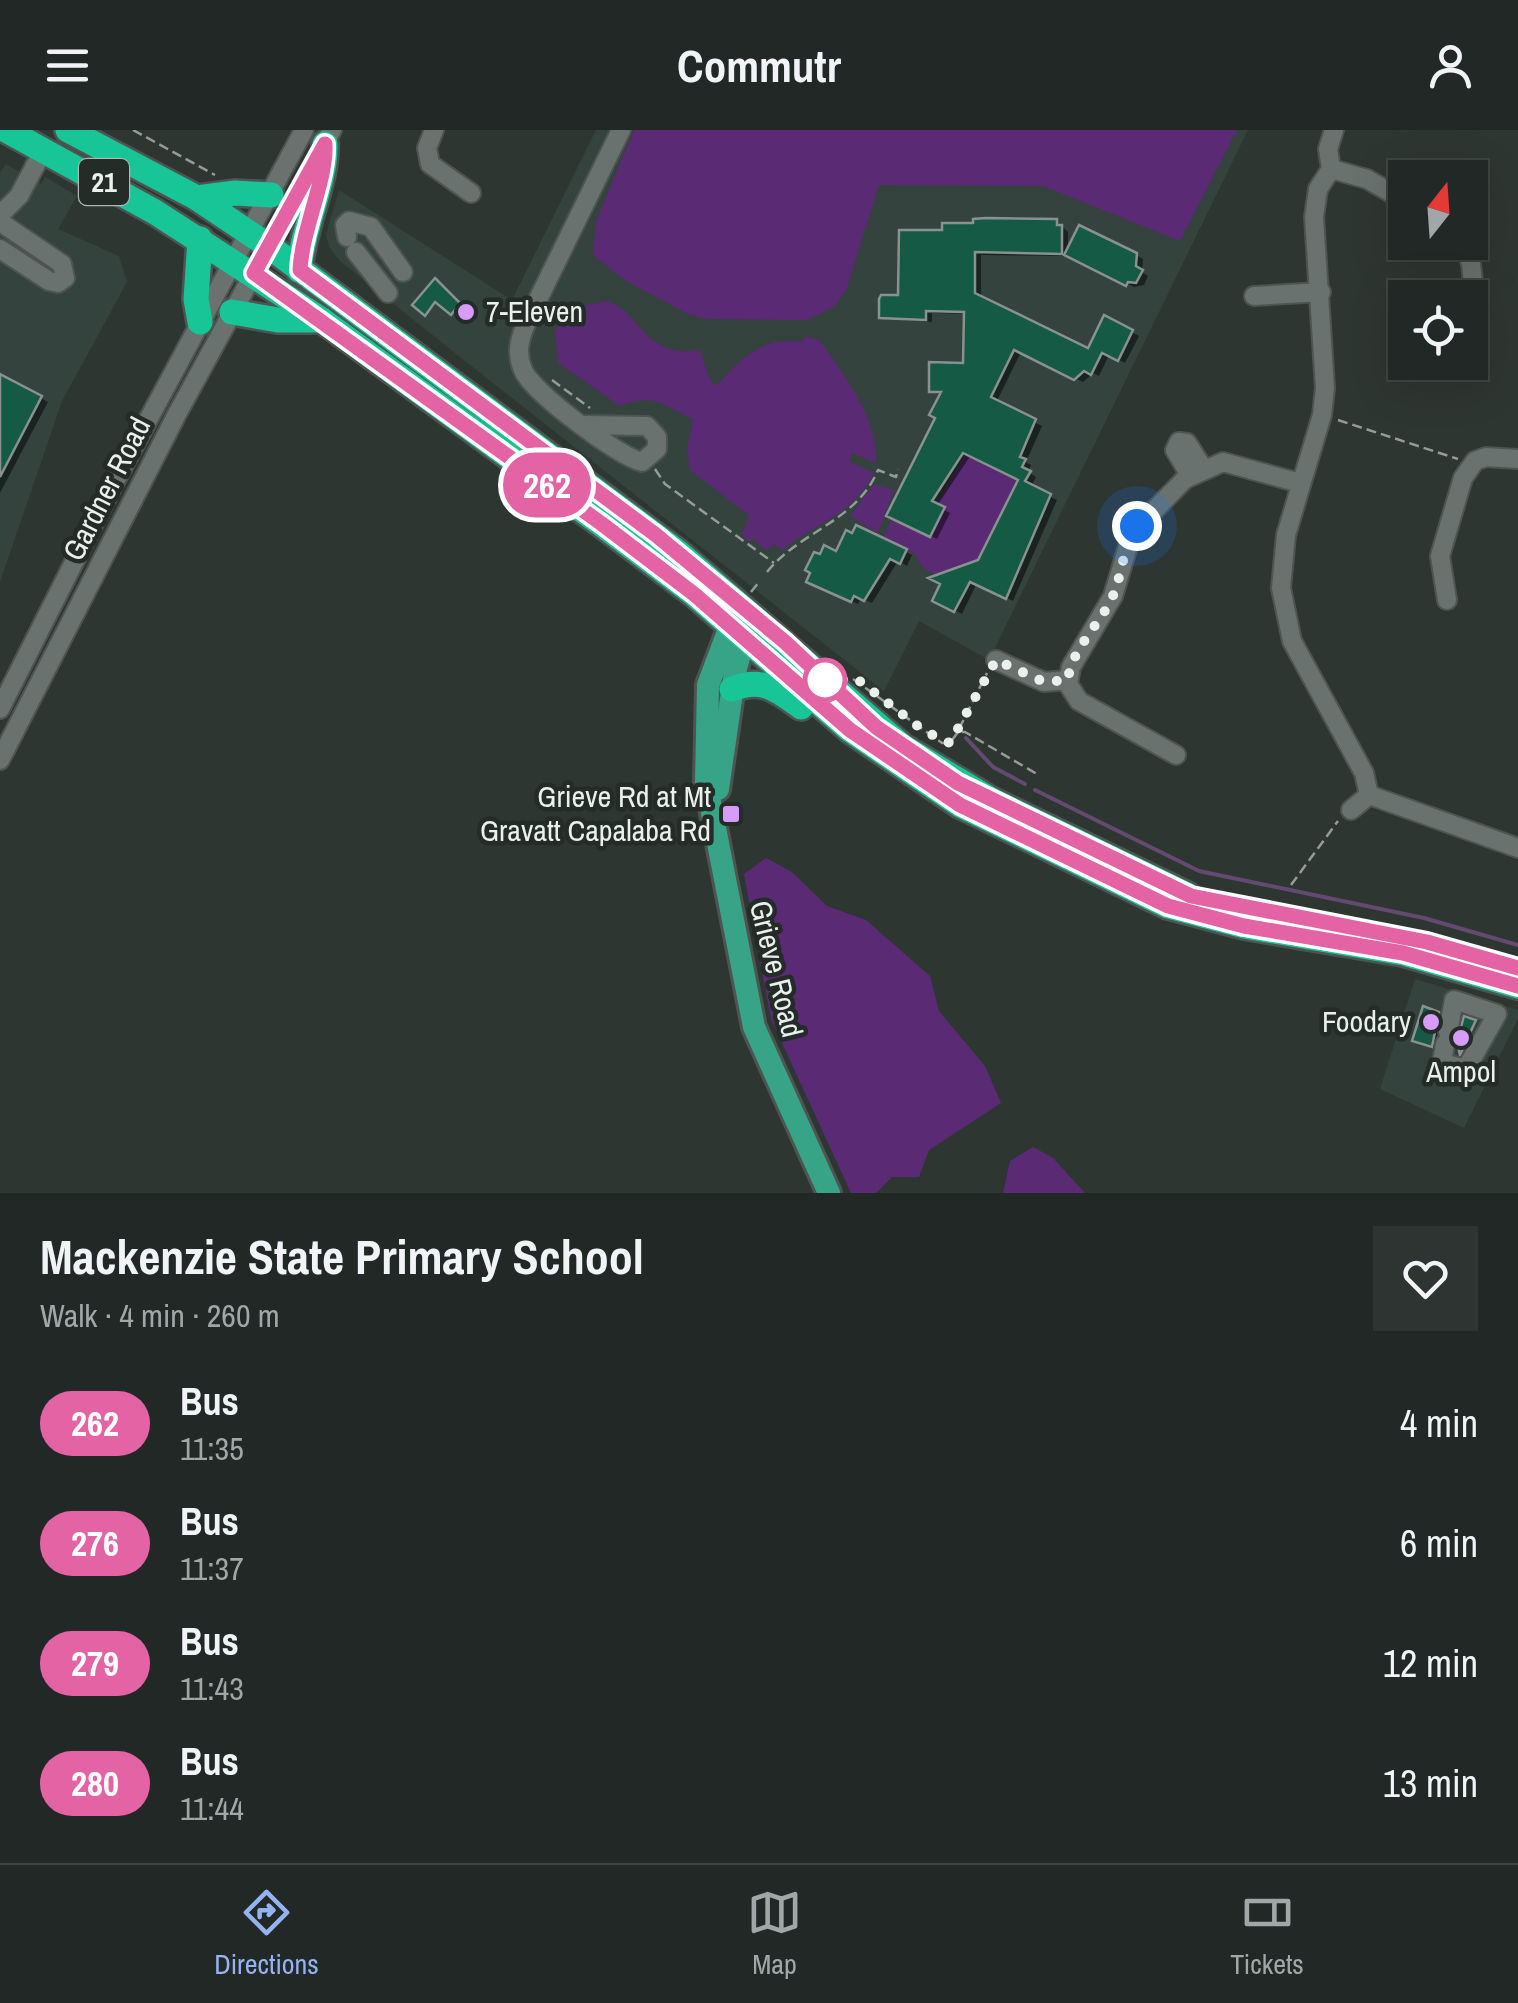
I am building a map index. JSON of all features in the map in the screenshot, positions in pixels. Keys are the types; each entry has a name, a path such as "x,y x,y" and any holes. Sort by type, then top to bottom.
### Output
{"highway":[{"name":"21","path":"6,130 245,267 602,524 742,614 874,748 987,820 1168,906 1244,926 1403,953 1518,986"},
{"name":"21","path":"68,130 197,198 260,240 656,535 876,727 929,764 1146,878 1211,902 1412,938 1518,968"},
{"path":"300,270 303,234 326,160 320,135"},
{"path":"197,198 235,193 271,196"},
{"path":"200,239 196,299 200,322"},
{"path":"232,312 278,320 322,320"},
{"path":"732,689 753,682 768,684 837,734 874,748"}],"main road":[{"name":"Grieve Road","path":"714,806 742,614"},
{"name":"Grieve Road","path":"742,614 706,700 706,782 714,806 754,1026 829,1193"}],"street":[{"path":"434,130 427,148 430,164 471,194"},
{"path":"590,418 529,381 518,346 621,130"},
{"path":"1334,130 1328,149 1331,169 1316,199 1326,378 1322,416 1300,482 1281,563 1284,610 1292,641 1364,773 1368,795"},
{"path":"260,240 271,196 320,135"},
{"path":"260,240 320,135"},
{"path":"0,249 49,281 58,283 65,278 62,264 0,218 18,196 44,149"},
{"path":"1331,169 1368,179 1388,191"},
{"path":"388,293 352,244 344,225 348,221 370,227 403,272"},
{"name":"Gardner Road","path":"0,709 200,322 245,267 260,240"},
{"name":"Gardner Road","path":"0,760 232,312 245,267"},
{"path":"1254,296 1320,292"},
{"path":"1447,600 1440,556 1468,468 1486,457 1518,458"},
{"path":"1176,754 1079,702 1068,680 1074,661 1109,604 1132,532 1197,472 1231,463 1300,482"},
{"path":"996,660 1044,682 1068,680"},
{"path":"1351,810 1368,795"},
{"path":"1368,795 1518,848"}],"path":[{"path":"133,130 226,180"},
{"path":"551,380 590,418"},
{"path":"1322,416 1456,457 1468,468"},
{"path":"659,464 656,474 665,484 774,563"},
{"path":"767,572 798,540 860,502 878,470 896,477 898,469"},
{"path":"742,614 759,582"},
{"path":"852,679 942,743 950,743 996,660"},
{"path":"958,732 1037,774"},
{"path":"1292,885 1327,830 1351,810"}],"shaded area":[{"path":"596,130 1248,130 989,660 919,621 884,691 340,261 329,247 326,234 339,190 512,300"},
{"path":"634,130 1237,130 1180,241 1043,186 879,185 847,288 835,306 807,320 705,319 688,314 626,281 593,255 596,221"},
{"path":"6,164 41,184 45,177 77,196 58,229 119,256 127,282 62,401 0,582 0,173"},
{"path":"607,301 628,314 655,342 681,351 700,350 709,378 717,386 743,358 764,346 802,342 805,336 820,340 858,398 872,430 876,463 852,453 849,461 874,473 865,488 845,509 782,550 774,544 767,551 753,539 750,542 742,536 749,515 690,470 687,450 693,419 651,401 620,406 558,363 555,333 567,309"},
{"path":"966,454 1018,480 978,560 936,575 922,567 914,553 883,538 892,519 930,537 937,504"},
{"path":"874,484 894,490 878,533 850,516"},
{"path":"766,858 792,872 827,906 866,920 930,976 939,1011 985,1066 1001,1103 929,1150 919,1177 892,1177 876,1193 851,1193 771,1019 744,874"},
{"path":"1415,979 1518,1010 1518,1019 1464,1128 1380,1089"},
{"path":"1033,1147 1053,1158 1085,1193 1003,1193 1010,1161"}],"building":[{"path":"973,219 1057,219 1057,225 1062,225 1062,254 975,252 975,293 1088,348 1104,315 1133,330 1118,361 1102,353 1091,375 1084,371 1074,380 1014,350 991,397 1036,419 1020,457 1026,459 1022,467 1031,471 1025,481 1051,494 1006,599 970,582 954,612 932,601 940,584 928,578 978,560 1018,480 963,453 932,501 945,507 930,537 886,516 935,418 929,415 941,392 929,392 929,362 963,363 964,312 926,311 926,320 879,318 879,299 881,295 898,295 899,230 942,230 942,223 973,223"},
{"path":"1079,225 1137,253 1136,266 1143,270 1136,283 1128,282 1126,286 1064,255"},
{"path":"435,278 460,303 451,315 435,302 425,316 412,305"},
{"path":"0,374 42,396 0,477"},
{"path":"856,525 907,549 900,564 890,559 864,601 854,596 851,602 806,582 810,573 805,570 814,552 820,554 824,545 836,551 846,530 852,533"},
{"name":"Foodary","path":"1423,1006 1439,1012 1432,1047 1412,1041"},
{"path":"1464,1016 1476,1020 1460,1055 1457,1041"}],"waterway":[{"path":"966,738 993,767 1025,784"},
{"path":"1035,790 1199,871 1424,918 1518,945"}],"bus line":[{"name":"262","path":"1518,968 1427,942 1256,912 1168,888 958,783 903,747 679,553 300,270 303,234 326,160 325,144 254,273 694,594 850,730 904,770 987,820 1168,906 1244,926 1403,953 1518,986"}],"place":[{"name":"7-Eleven","path":"466,312"},
{"name":"Grieve Rd at Mt Gravatt Capalaba Rd","path":"731,814"},
{"name":"Foodary","path":"1431,1022"},
{"name":"Ampol","path":"1461,1038"}],"route":[{"path":"825,680 857,679 924,731 942,743 950,743 996,660 1044,682 1068,680 1074,661 1109,604 1121,558 1137,526"}]}
